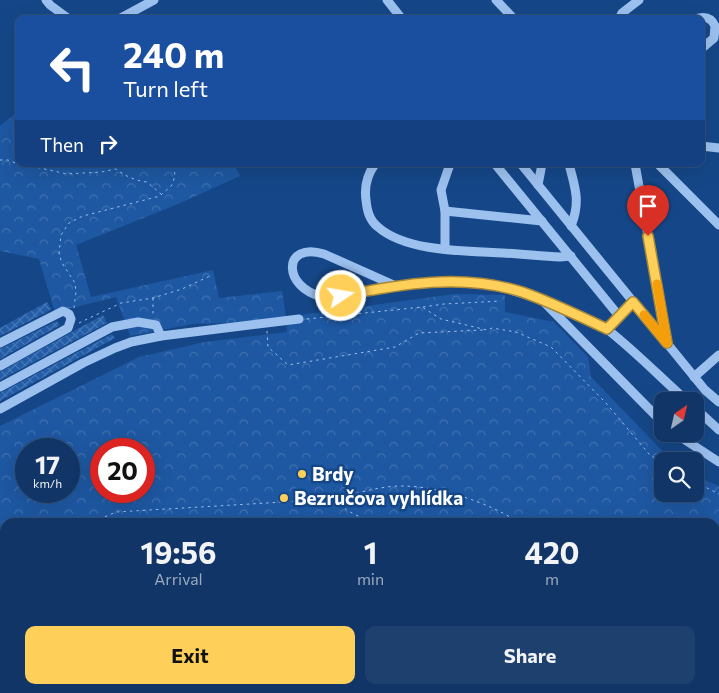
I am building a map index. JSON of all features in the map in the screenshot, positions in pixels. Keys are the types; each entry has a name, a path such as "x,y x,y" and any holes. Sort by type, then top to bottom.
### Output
{"lane":[{"path":"46,0 64,15"},
{"path":"126,15 154,0"},
{"path":"387,0 399,15"},
{"path":"496,0 510,15"},
{"path":"621,15 639,0"},
{"path":"705,17 708,18 715,26 714,38 705,46"},
{"path":"705,146 719,148"},
{"path":"373,167 367,179 365,192 368,210 374,224 391,235 408,242 445,249 560,257 571,256"},
{"path":"445,249 445,211 441,186 449,167"},
{"path":"497,167 619,316"},
{"path":"523,167 694,376 719,402"},
{"path":"538,185 541,167"},
{"path":"570,167 578,202 571,226"},
{"path":"636,167 667,343"},
{"path":"661,167 719,226"},
{"path":"445,211 542,221"},
{"path":"396,286 324,254 312,251 305,251 300,254 293,265 293,275 297,283 308,291 323,297 341,296 396,286 436,282 473,282 504,287 541,299 607,329 678,392"},
{"path":"541,299 654,414"},
{"path":"607,329 633,302"},
{"path":"0,343 63,311 69,314 72,319 68,328 0,366"},
{"path":"0,409 115,348 131,342 161,336 299,319"},
{"path":"0,387 112,327 138,322 156,325 161,336"},
{"path":"694,376 719,355"},
{"path":"704,416 719,430"},
{"path":"688,442 719,462"}],"path":[{"path":"0,160 15,163"},
{"path":"36,167 67,174 102,172 116,169 123,175 141,182 147,182 161,195"},
{"path":"72,319 76,300 75,283 62,263 59,254 61,235 69,223 83,216 161,195 172,185 175,176 174,167"},
{"path":"68,328 121,303 153,298 182,289 210,276"},
{"path":"153,298 152,313 156,325"},
{"path":"299,319 444,304 501,301"},
{"path":"422,307 441,319 487,330"},
{"path":"266,324 268,347 288,365 394,347 419,334 487,330 492,328 516,332 551,347 606,403 654,457"},
{"path":"102,518 116,512 334,499 400,486 423,487 473,500 511,518"},
{"path":"704,486 719,494"},
{"path":"334,499 348,511 362,518"}],"green space":[{"path":"15,114 15,167 236,167 240,176 178,204 76,245 91,297 213,270 219,298 282,291 286,317 231,323 193,324 130,336 116,297 55,312 39,259 0,251 0,126"},
{"path":"454,294 505,295 505,312 554,322 588,357 591,377 663,452 654,452 654,502 704,502 704,480 719,486 719,518 0,518 0,426 139,357 205,342 287,332 286,317"}],"building":[{"path":"47,302 51,309 0,336 0,328"},
{"path":"103,315 107,323 0,380 0,372"},
{"path":"57,321 60,325 0,359 0,349"},
{"path":"112,334 115,338 0,401 0,393"}],"slow traffic":[{"path":"644,315 667,343 657,284"}],"place":[{"name":"Brdy","path":"302,474"},
{"name":"Bezručova vyhlídka","path":"284,498"}],"route":[{"path":"341,296 415,284 454,281 473,282 500,286 524,293 607,329 633,302 667,343 648,236"}]}
